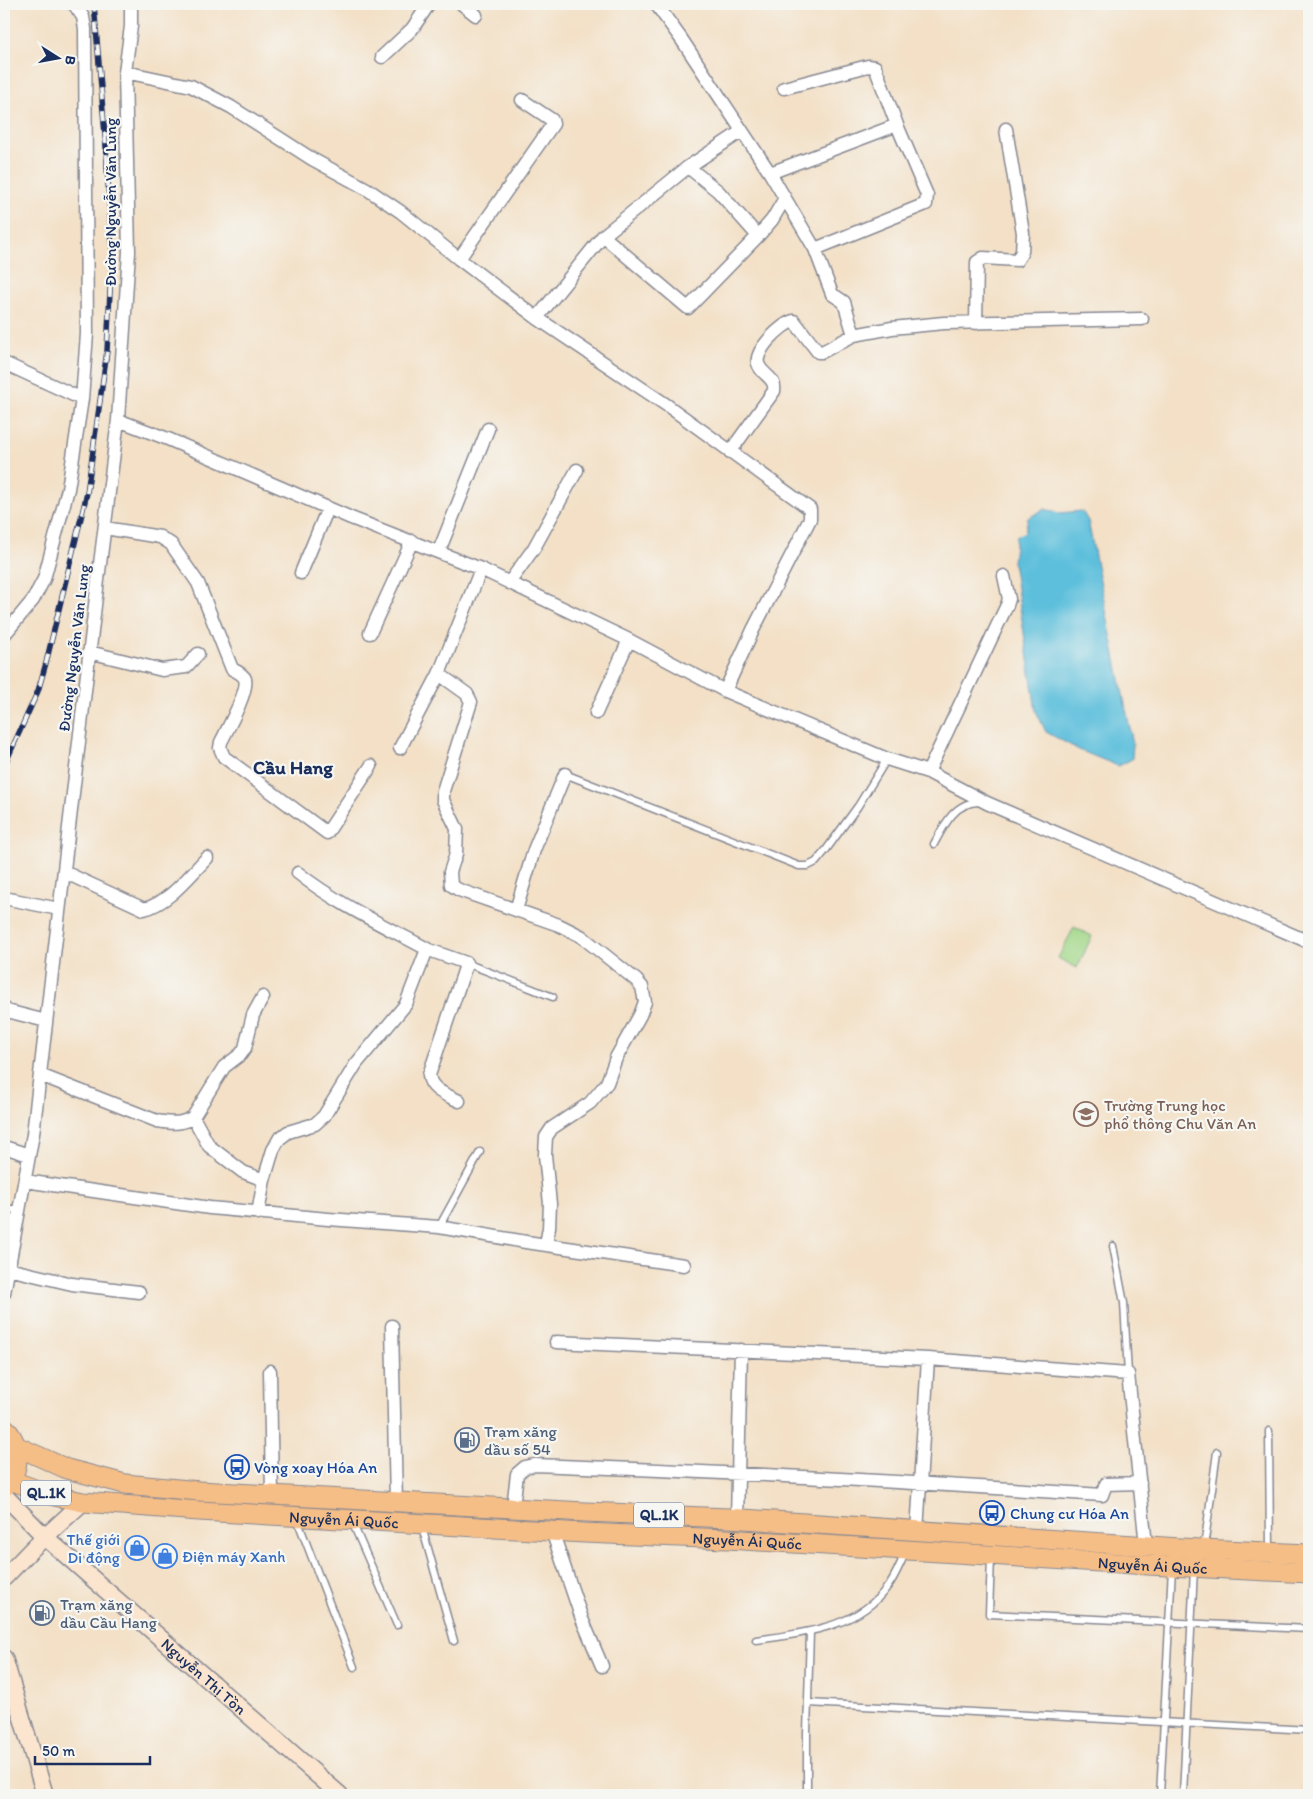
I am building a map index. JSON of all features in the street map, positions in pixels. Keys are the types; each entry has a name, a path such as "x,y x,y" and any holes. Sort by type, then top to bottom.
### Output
{"main road":[{"name":"Nguyễn Ái Quốc","path":"8,1431 67,1469 125,1484 199,1491 737,1519 1309,1554"},
{"path":"6,1487 16,1469 18,1458 8,1431"},
{"name":"Nguyễn Ái Quốc","path":"6,1487 83,1502 296,1517 728,1539 1194,1568 1309,1573"},
{"path":"471,1526 473,1505"}],"street":[{"path":"4,635 33,600 44,579 68,488 82,399 87,334 85,29 83,17 70,4"},
{"name":"Đường Nguyễn Văn Lung","path":"4,1293 25,1181 40,1075 118,420 129,252 125,72 131,26 131,4"},
{"path":"382,57 412,29 429,4"},
{"path":"462,4 476,15"},
{"path":"656,4 770,172 815,249 832,294 844,302 854,335"},
{"path":"784,88 872,65 876,69 897,125 926,192 926,204 815,249"},
{"path":"125,72 191,86 231,106 312,159 367,189 401,212 537,318 668,406 810,509 810,514 797,544 753,630 725,691"},
{"path":"459,259 553,124 552,120 522,100"},
{"path":"770,172 897,125"},
{"path":"976,323 977,262 983,258 1017,260 1022,252 1023,233 1006,129"},
{"path":"537,318 603,236 688,166 742,131"},
{"path":"688,166 718,191 758,236"},
{"path":"603,236 688,308 758,236 772,220 785,198"},
{"path":"730,452 774,391 775,386 772,380 759,367 757,361 761,351 774,334 788,322 794,321 818,352 822,352 854,335 944,322 1142,319"},
{"path":"4,363 82,399"},
{"path":"118,420 168,438 328,508 481,569 629,640 725,691 888,759 928,772 987,802 1309,942"},
{"path":"438,551 488,429"},
{"path":"509,583 534,548 577,470"},
{"path":"301,574 328,508"},
{"path":"105,528 160,537 171,544 198,583 232,669 242,675 245,681 244,691 221,742 220,748 224,757 327,832 371,766"},
{"path":"370,633 412,541"},
{"path":"400,748 439,674 481,569"},
{"path":"928,772 1007,605 1009,599 1004,576"},
{"path":"596,714 629,640"},
{"path":"90,652 162,670 186,668 198,654"},
{"path":"439,674 467,694 471,702 443,791 443,800 457,830 456,854 450,872 450,885 459,890 560,925 581,936 636,980 644,993 644,1002 640,1015 616,1058 607,1083 590,1103 552,1128 546,1137 545,1155 550,1204 546,1244"},
{"path":"516,910 534,850 565,774"},
{"path":"64,872 144,909 155,906 174,891 207,858"},
{"path":"298,873 311,884 429,950 466,962 444,1037 429,1075 433,1087 459,1101"},
{"path":"4,898 60,908"},
{"path":"258,1213 264,1180 273,1150 279,1139 288,1132 314,1124 324,1116 356,1064 374,1045 406,1004 426,952 429,950"},
{"path":"40,1075 157,1121 177,1124 187,1122 193,1117 224,1066 241,1054 245,1048 253,1015 263,997"},
{"path":"4,1008 7,1011 46,1021"},
{"path":"193,1117 209,1146 243,1172 264,1180"},
{"path":"4,1147 29,1155"},
{"path":"25,1181 210,1208 439,1227 684,1265"},
{"path":"8,1269 72,1284 139,1292"},
{"path":"392,1326 396,1502"},
{"path":"556,1342 928,1359 1128,1374 1146,1545"},
{"path":"737,1519 741,1350"},
{"path":"917,1531 928,1359"},
{"path":"270,1371 272,1495"},
{"path":"513,1508 517,1474 520,1470 529,1466 738,1473 920,1482 1102,1495 1106,1484 1140,1483"},
{"name":"Nguyễn Thị Tồn","path":"6,1487 45,1537 340,1795"},
{"path":"4,1578 83,1502"},
{"path":"552,1531 582,1620 602,1666"},
{"path":"4,1658 45,1795"}],"lane":[{"path":"565,774 799,866 808,866 816,862 826,850 858,806 888,759"},
{"path":"934,844 945,824 961,806 969,802 987,802"},
{"path":"466,962 554,997"},
{"path":"439,1227 480,1152"},
{"path":"4,1208 19,1210"},
{"path":"1113,1246 1124,1303 1128,1374"},
{"path":"1269,1431 1270,1551"},
{"path":"1204,1549 1217,1452"},
{"path":"296,1517 354,1667"},
{"path":"351,1520 398,1626"},
{"path":"422,1524 454,1641"},
{"path":"1309,1549 1309,1554"},
{"path":"756,1640 810,1632 848,1619 877,1600 889,1585 907,1551"},
{"path":"991,1556 989,1614 1309,1630"},
{"path":"1160,1795 1172,1566"},
{"path":"1183,1795 1194,1568"},
{"path":"807,1795 810,1632"},
{"path":"808,1703 1309,1730"}],"green space":[{"path":"1074,927 1092,936 1077,968 1058,958"}],"water":[{"path":"1045,509 1059,513 1082,511 1088,521 1133,744 1132,759 1118,766 1079,750 1046,732 1036,711 1013,562 1016,536 1025,532 1028,518"}],"railway":[{"path":"4,766 38,691 46,663 87,493 107,351 112,252 106,147 94,4"}],"place":[{"name":"Trường Trung học phổ thông Chu Văn An","path":"1086,1114"},
{"name":"Trạm xăng dầu số 54","path":"467,1440"},
{"name":"Vòng xoay Hóa An","path":"237,1467"},
{"name":"Chung cư Hóa An","path":"992,1513"},
{"name":"Thế giới Di động","path":"137,1548"},
{"name":"Điện máy Xanh","path":"165,1556"},
{"name":"Trạm xăng dầu Cầu Hang","path":"42,1613"}],"district":[{"name":"Cầu Hang","path":"293,767"}]}
